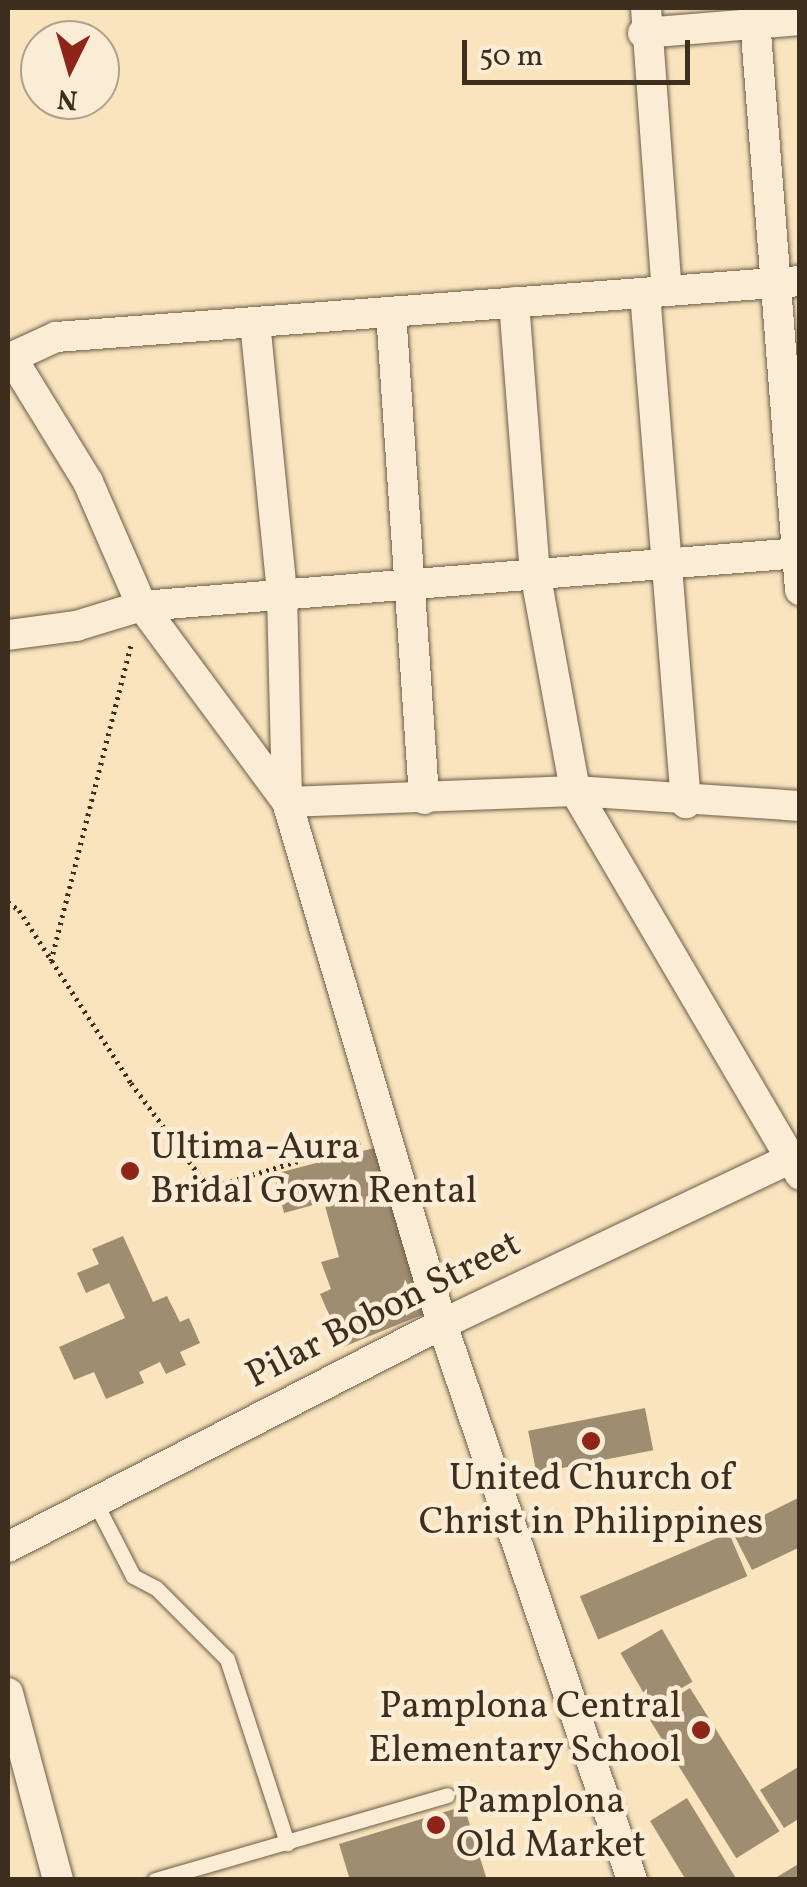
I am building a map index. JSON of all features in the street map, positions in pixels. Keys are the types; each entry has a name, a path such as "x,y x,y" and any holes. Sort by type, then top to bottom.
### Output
{"street":[{"path":"755,16 788,282 800,590"},
{"path":"686,803 667,562 645,20 755,16 800,20"},
{"path":"287,802 142,606 88,482 10,359 56,337 788,282"},
{"path":"514,302 536,572 574,792 795,1162"},
{"path":"391,312 424,798"},
{"path":"255,322 282,594 287,802 382,1135 624,1877"},
{"path":"8,634 76,626 142,606 798,553"},
{"path":"287,802 574,792 686,803 800,806"},
{"name":"Pilar Bobon Street","path":"8,1547 442,1324 795,1162"},
{"path":"8,1693 58,1880"}],"lane":[{"path":"96,1504 133,1576 156,1588 227,1659 288,1843"},
{"path":"155,1880 446,1794"}],"path":[{"path":"50,964 66,880 142,606"},
{"path":"8,902 19,910 50,964 209,1188 382,1135"}],"building":[{"path":"374,1148 424,1314 343,1347 320,1294 331,1289 321,1262 339,1257 324,1202 284,1213 274,1174"},
{"path":"123,1236 153,1302 167,1296 180,1322 189,1318 200,1343 180,1352 186,1365 166,1374 160,1362 139,1372 144,1383 106,1399 94,1372 74,1380 59,1347 125,1318 109,1283 86,1293 77,1273 99,1264 92,1249"},
{"name":"United Church of Christ in Philippines","path":"645,1408 653,1450 536,1473 528,1431"},
{"path":"800,1497 800,1547 752,1570 732,1531"},
{"path":"729,1533 747,1576 598,1640 580,1596"},
{"path":"662,1629 692,1682 651,1706 620,1653"},
{"path":"690,1688 780,1831 736,1858 647,1715"},
{"path":"800,1766 800,1818 784,1828 760,1790"},
{"path":"687,1798 737,1880 686,1880 650,1821"},
{"name":"Pamplona Old Market","path":"464,1806 487,1880 350,1880 339,1844"},
{"path":"800,1863 800,1880 772,1880"}],"place":[{"name":"Ultima-Aura Bridal Gown Rental","path":"130,1171"},
{"name":"United Church of Christ in Philippines","path":"591,1441"},
{"name":"Pamplona Central Elementary School","path":"701,1730"},
{"name":"Pamplona Old Market","path":"436,1825"}]}
